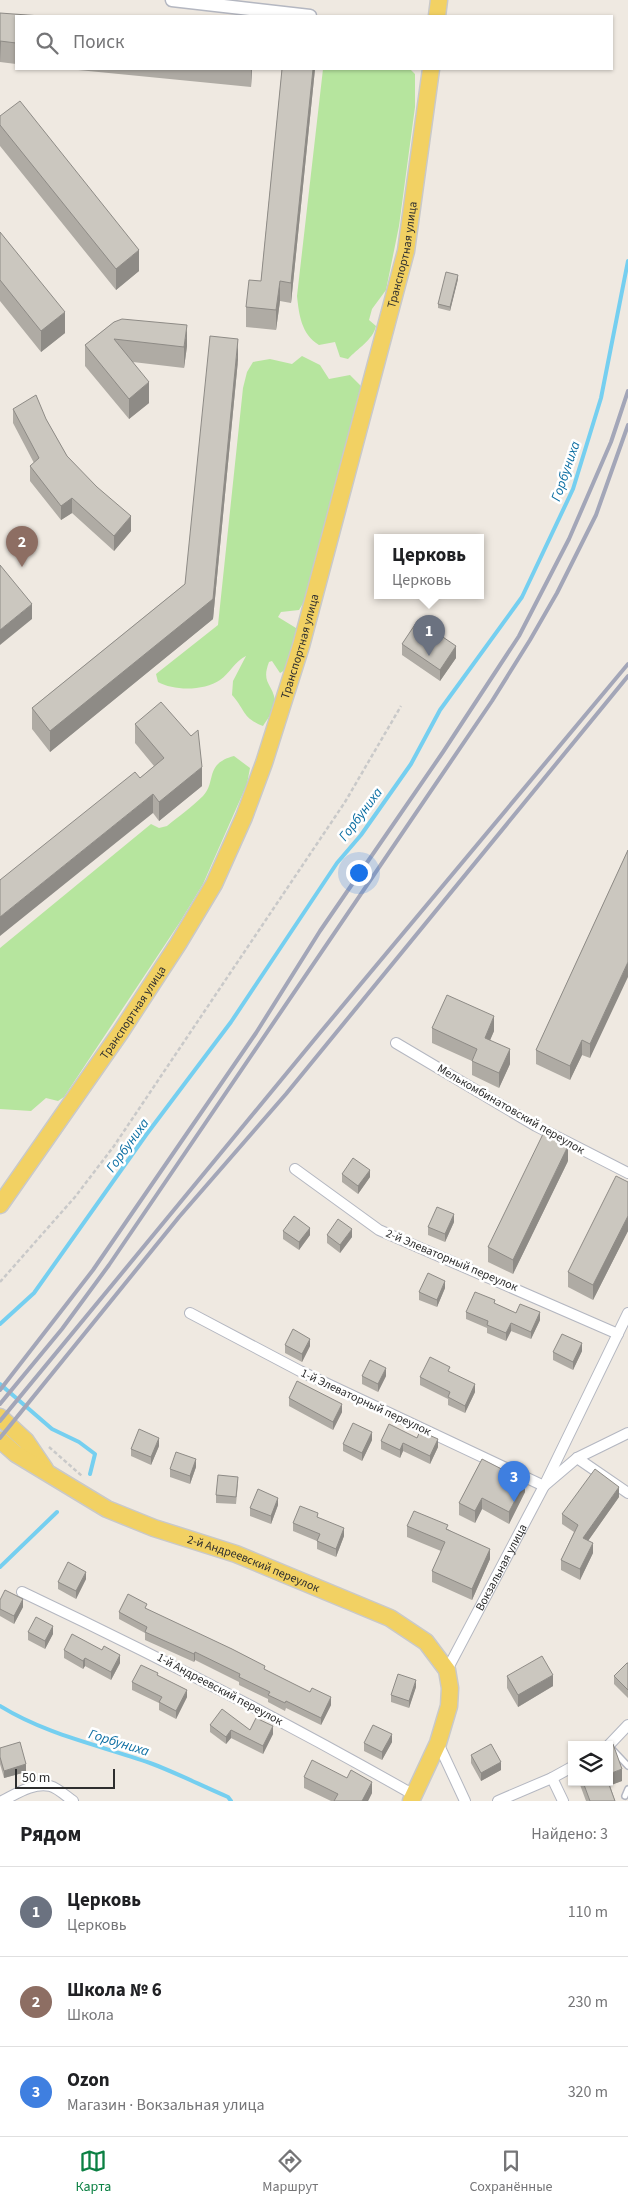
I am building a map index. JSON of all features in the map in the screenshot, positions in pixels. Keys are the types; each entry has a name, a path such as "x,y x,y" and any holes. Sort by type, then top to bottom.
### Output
{"main road":[{"path":"437,15 439,0"},
{"name":"Транспортная улица","path":"25,1167 120,1033 178,944 214,884 244,818 301,646 406,251 431,70"},
{"path":"0,1190 25,1167"},
{"path":"0,1205 25,1167"},
{"path":"0,1417 26,1441 48,1473"},
{"name":"2-й Андреевский переулок","path":"0,1440 16,1454 107,1509 154,1528 236,1554 390,1618 426,1642 447,1670"},
{"path":"412,1798 438,1743 449,1706 450,1688 447,1670"}],"street":[{"path":"172,0 301,15"},
{"name":"Мелькомбинатовский переулок","path":"396,1043 536,1126 628,1173"},
{"name":"2-й Элеваторный переулок","path":"296,1169 380,1230 618,1334"},
{"name":"1-й Элеваторный переулок","path":"190,1313 300,1371 544,1486"},
{"name":"Вокзальная улица","path":"447,1670 544,1486 628,1313"},
{"path":"544,1486 577,1458 628,1433"},
{"path":"577,1458 628,1493"},
{"name":"1-й Андреевский переулок","path":"22,1592 139,1647 323,1743 412,1798"},
{"path":"613,1741 628,1725"},
{"path":"438,1743 465,1801"},
{"path":"498,1801 552,1778 568,1768"},
{"path":"552,1778 563,1801"},
{"path":"2,1801 21,1791 37,1786 51,1786 73,1801"}],"lane":[{"path":"613,1749 628,1766"},
{"path":"625,1796 628,1789"}],"path":[{"path":"0,1282 75,1197 114,1146 345,802 401,706"}],"green space":[{"path":"323,70 411,70 415,74 415,107 399,226 386,290 372,309 369,320 376,326 372,336 348,359 340,357 335,342 319,345 308,335 300,317 297,296"},
{"path":"302,356 320,365 329,379 350,375 361,386 363,395 305,600 299,610 281,612 278,617 296,628 299,632 291,661 284,670 280,673 272,661 269,662 266,674 274,694 275,703 263,726 247,716 232,695 233,681 246,656 220,680 198,688 180,688 165,685 158,682 156,674 218,625 243,388 247,372 253,362 270,359 292,364"},
{"path":"234,756 250,768 247,784 203,884 180,922 64,1097 58,1101 46,1098 31,1111 0,1109 0,948 151,824 159,828 167,826 190,808 207,790 212,773 218,764"}],"building":[{"path":"0,13 27,15 15,15 15,43 0,41"},
{"path":"282,70 313,70 291,283 280,281 276,310 246,307 249,280 261,281"},
{"path":"20,101 139,250 116,269 0,125 0,116"},
{"path":"0,232 65,312 41,331 0,280"},
{"path":"446,272 458,275 450,307 438,304"},
{"path":"122,319 187,325 184,347 114,339 149,382 129,399 85,345 114,322"},
{"path":"210,336 238,339 213,599 50,731 32,708 185,584"},
{"path":"36,395 46,419 67,456 97,487 131,516 114,536 72,498 61,506 30,466 39,458 13,409"},
{"path":"0,565 32,604 0,630"},
{"path":"418,620 456,646 440,670 402,644"},
{"path":"161,702 191,736 198,730 202,767 159,802 153,794 0,917 0,880 135,772 140,778 164,758 135,724"},
{"path":"628,850 628,962 590,1044 582,1040 570,1066 536,1050"},
{"path":"447,995 494,1016 485,1038 510,1049 499,1073 472,1061 477,1049 432,1028"},
{"path":"543,1134 568,1146 513,1260 488,1247"},
{"path":"353,1158 370,1170 358,1186 342,1174"},
{"path":"616,1176 628,1182 628,1216 593,1285 568,1272"},
{"path":"437,1207 454,1214 445,1234 428,1227"},
{"path":"294,1216 310,1228 299,1242 283,1231"},
{"path":"338,1219 352,1229 340,1245 327,1235"},
{"path":"428,1273 445,1281 437,1300 419,1292"},
{"path":"475,1292 495,1300 494,1303 516,1313 520,1304 540,1312 531,1332 511,1323 506,1333 487,1325 488,1321 466,1312"},
{"path":"293,1329 310,1339 302,1354 285,1345"},
{"path":"562,1334 582,1343 573,1362 553,1352"},
{"path":"430,1357 450,1367 448,1371 475,1384 465,1406 448,1397 450,1392 420,1377"},
{"path":"370,1360 386,1368 378,1384 362,1376"},
{"path":"297,1381 342,1404 333,1422 289,1398"},
{"path":"353,1423 372,1432 362,1453 343,1444"},
{"path":"389,1424 417,1438 420,1431 438,1439 430,1456 403,1443 400,1450 381,1441"},
{"path":"139,1429 159,1438 151,1457 131,1449"},
{"path":"176,1452 196,1459 190,1476 170,1469"},
{"path":"482,1459 525,1481 509,1512 482,1498 475,1511 459,1503"},
{"path":"595,1469 619,1487 583,1538 593,1543 580,1569 561,1560 578,1525 562,1514"},
{"path":"218,1475 238,1477 236,1497 216,1495"},
{"path":"258,1489 278,1498 271,1516 250,1508"},
{"path":"300,1506 318,1513 317,1517 344,1528 336,1549 317,1541 320,1534 293,1523"},
{"path":"414,1511 448,1525 446,1529 490,1549 472,1589 432,1571 445,1542 407,1526"},
{"path":"68,1562 86,1572 76,1591 58,1582"},
{"path":"5,1590 23,1599 14,1616 0,1609 0,1600"},
{"path":"128,1594 147,1604 145,1608 232,1649 265,1666 264,1669 310,1692 312,1688 331,1697 321,1718 286,1701 285,1703 268,1695 270,1692 239,1677 240,1674 195,1652 194,1654 145,1632 147,1627 119,1612"},
{"path":"36,1617 53,1626 45,1641 28,1632"},
{"path":"72,1634 102,1650 104,1646 120,1655 111,1672 85,1658 83,1661 64,1650"},
{"path":"542,1656 553,1675 518,1695 507,1676"},
{"path":"628,1663 628,1690 614,1676"},
{"path":"141,1665 187,1690 176,1711 159,1702 162,1697 132,1682"},
{"path":"398,1674 416,1680 409,1701 391,1695"},
{"path":"222,1709 250,1730 256,1718 273,1726 263,1746 231,1730 226,1737 210,1725"},
{"path":"373,1725 392,1734 382,1752 364,1743"},
{"path":"20,1742 26,1764 4,1771 0,1757 0,1748"},
{"path":"491,1744 501,1762 481,1773 471,1755"},
{"path":"613,1744 622,1769 613,1772"},
{"path":"312,1760 347,1778 351,1770 372,1782 362,1801 334,1801 338,1794 304,1777"},
{"path":"584,1786 609,1786 615,1801 590,1801"}],"waterway":[{"name":"Горбуниха","path":"0,1324 34,1293 146,1135 231,1022 337,863 361,835 411,764 440,710 522,597 573,489 601,398 628,261"},
{"name":"Горбуниха","path":"0,1384 52,1429 79,1442 95,1454 90,1474"},
{"name":"Горбуниха","path":"0,1567 57,1512"},
{"name":"Горбуниха","path":"0,1706 36,1725 160,1767 228,1797 231,1801"}],"railway":[{"path":"0,1390 93,1270 256,1033 320,931 443,752 519,636 569,539 611,442 628,391"},
{"path":"0,1404 62,1329 109,1265 492,701 557,593 596,515 628,425"},
{"path":"0,1421 319,1034 628,664"},
{"path":"0,1438 179,1217 286,1094 628,676"}],"place":[{"name":"Школа № 6","path":"22,567"},
{"name":"Церковь","path":"429,656"},
{"name":"Ozon","path":"514,1502"}]}
